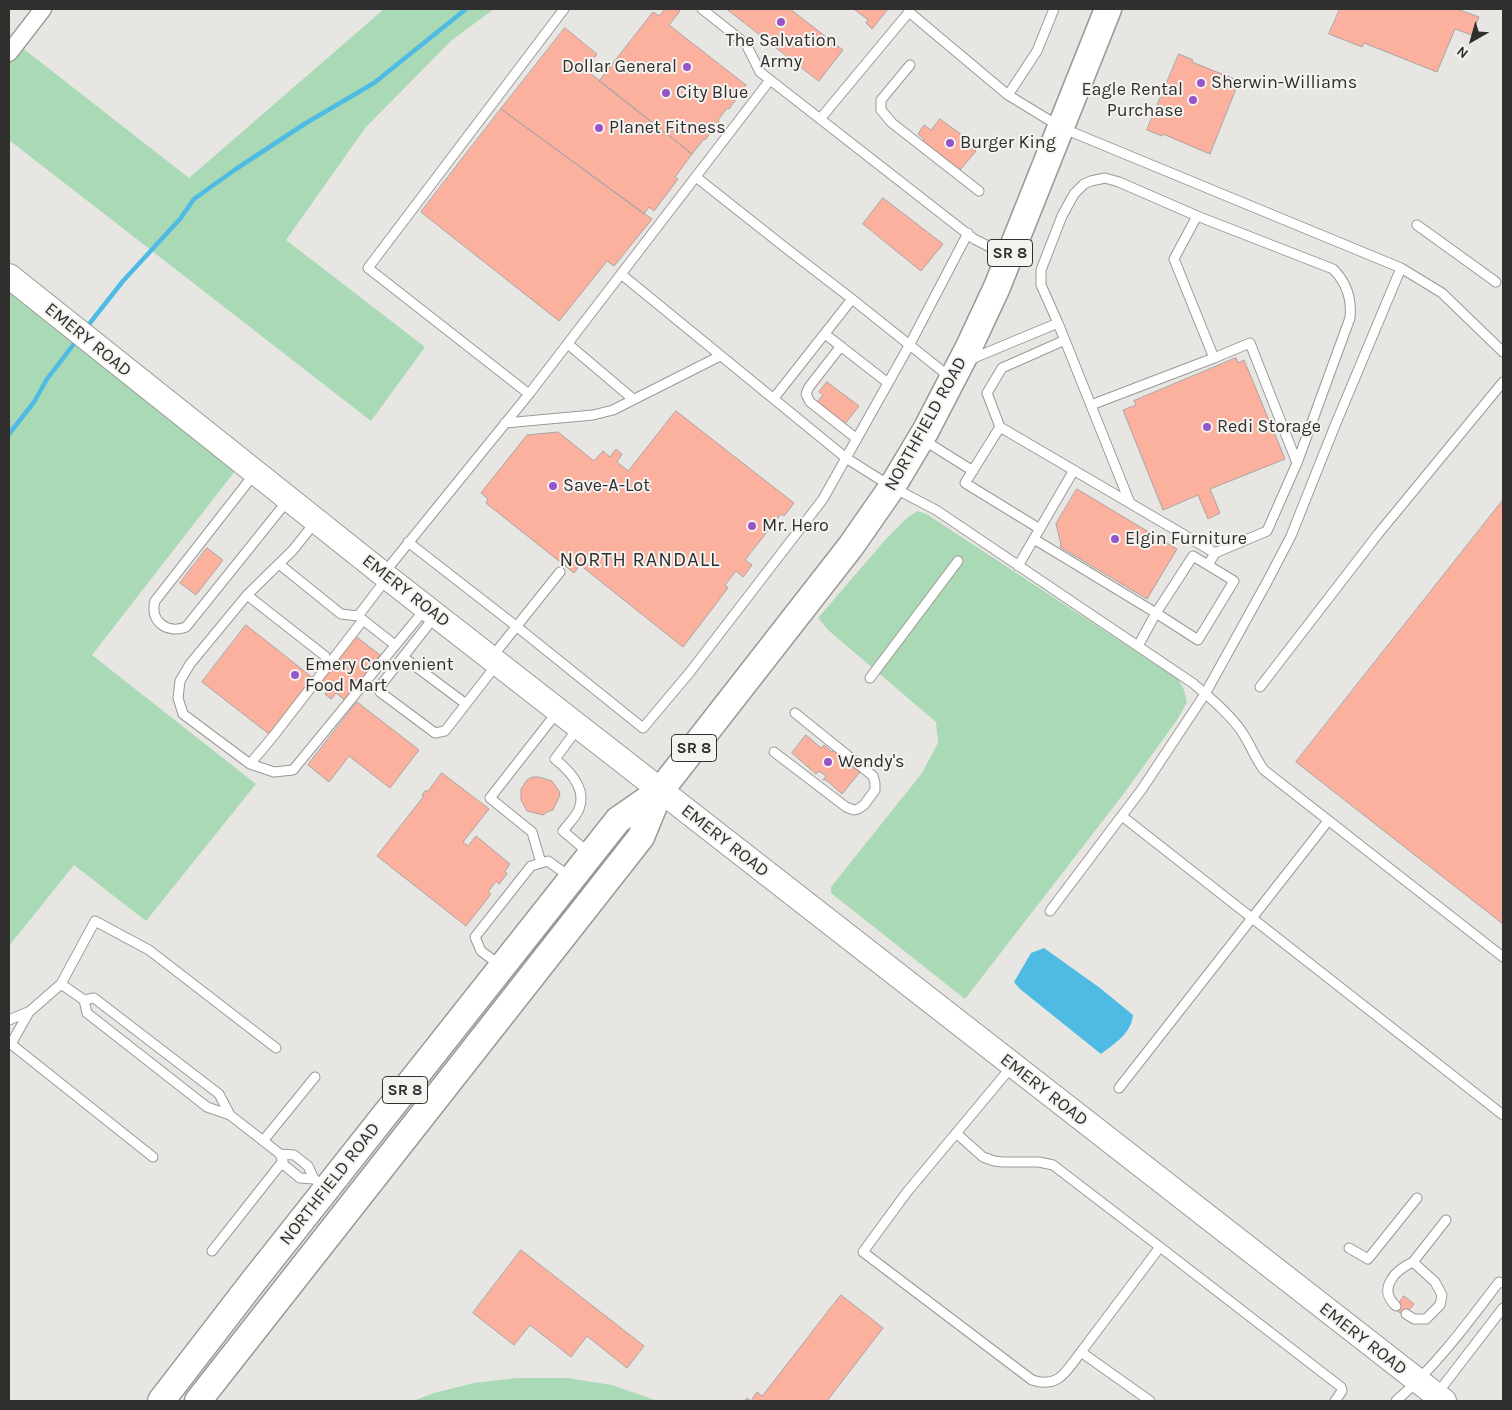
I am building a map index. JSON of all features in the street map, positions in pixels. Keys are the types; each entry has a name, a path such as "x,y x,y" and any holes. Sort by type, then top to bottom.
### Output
{"main road":[{"name":"NORTHFIELD ROAD","path":"198,1401 641,837 660,791 841,559 892,487 957,372 986,311 1062,128 1108,9"},
{"name":"EMERY ROAD","path":"9,276 385,576 1432,1395"},
{"name":"NORTHFIELD ROAD","path":"172,1397 320,1184 499,970 618,820 660,791"},
{"path":"499,970 520,991"},
{"path":"320,1184 351,1207"}],"street":[{"path":"9,53 43,9"}],"lane":[{"path":"529,394 368,268 564,9"},
{"path":"702,9 746,44 760,72 974,238 1009,256"},
{"path":"1008,95 1036,51 1054,9"},
{"path":"820,119 911,10 1008,95 1062,128 1401,268 1442,293 1503,352"},
{"path":"910,64 881,100 881,110 892,124 979,191"},
{"path":"250,764 275,734 360,618 408,542 529,394 770,80"},
{"path":"696,176 910,344 930,363 957,372 1058,323"},
{"path":"1130,503 1041,285 1041,270 1062,216 1074,194 1084,184 1105,178 1333,269 1342,278 1351,304 1350,318 1297,463 1267,531 1216,553 1208,565"},
{"path":"1197,216 1174,259 1214,358"},
{"path":"1418,225 1496,282"},
{"path":"408,542 643,728 690,672 823,499 910,344 968,233"},
{"path":"1050,911 1142,789 1205,694 1292,536 1401,268"},
{"path":"621,274 846,458 892,487 936,510 1194,684 1228,714 1243,734 1254,756 1264,770 1503,957"},
{"path":"774,398 852,299"},
{"path":"825,334 888,384"},
{"path":"1065,340 1002,368 987,393 1000,427 1216,553"},
{"path":"1091,405 1250,343 1297,463"},
{"path":"568,344 634,399"},
{"path":"841,346 808,387 806,394 810,402 857,439"},
{"path":"506,423 594,414 614,410 720,356"},
{"path":"1260,687 1378,534 1503,382"},
{"path":"1000,427 965,483 1040,529"},
{"path":"921,438 973,471"},
{"path":"1018,566 1074,470"},
{"path":"255,472 155,601 153,610 155,618 165,627 176,631 186,628 288,499"},
{"path":"316,521 293,550 247,595 190,664 180,681 178,698 183,714 250,764 274,772 293,770 395,645 431,611"},
{"path":"1034,539 1156,613 1198,640 1234,581 1193,556 1156,613 1138,646"},
{"path":"870,678 958,561"},
{"path":"279,564 341,614 360,618 395,645"},
{"path":"431,611 403,657 381,686 380,692 435,733 445,731 466,704 516,626 560,572"},
{"path":"247,595 325,656"},
{"path":"403,657 466,704"},
{"path":"541,863 532,832 490,798 558,711"},
{"path":"774,752 846,808 858,809 875,790 876,783 873,776 795,713"},
{"path":"579,727 555,759 569,770 580,790 581,800 579,809 563,831 591,854"},
{"path":"1122,816 1503,1115"},
{"path":"1119,1088 1328,820"},
{"path":"499,970 481,951 475,938 531,866 548,861 572,879"},
{"path":"9,1020 28,1012 61,984 95,921 150,950 276,1048"},
{"path":"61,984 84,1000 87,1013 207,1107 230,1115 263,1141 281,1158 284,1165 300,1178 320,1184"},
{"path":"84,1000 94,998 219,1094 230,1115"},
{"path":"28,1012 11,1044 153,1157"},
{"path":"1013,1066 907,1192 863,1252 1032,1380 1049,1383 1057,1380 1081,1352 1160,1246"},
{"path":"263,1141 315,1077"},
{"path":"956,1133 983,1157 994,1161 1039,1162 1053,1165 1341,1387 1342,1391 1335,1401"},
{"path":"212,1251 281,1158 294,1155 308,1166 320,1184"},
{"path":"1349,1248 1368,1259 1417,1198"},
{"path":"1396,1306 1390,1300 1387,1292 1389,1283 1402,1267 1413,1262 1446,1220"},
{"path":"1406,1314 1414,1319 1426,1319 1440,1305 1442,1294 1434,1282 1413,1262"},
{"path":"1432,1395 1443,1355 1499,1282 1503,1283"},
{"path":"1396,1401 1432,1395 1503,1308"},
{"path":"1081,1352 1150,1401"}],"green space":[{"path":"384,9 494,9 452,40 366,127 286,240 425,347 371,421 9,140 9,53 16,43 189,178"},
{"path":"9,291 242,462 92,655 256,784 146,921 74,865 9,946"},
{"path":"918,511 928,515 1178,679 1184,690 1187,702 1177,720 1125,792 965,999 831,893 831,887 922,773 938,743 936,722 828,630 818,618 886,539 908,517"},
{"path":"517,1378 567,1378 612,1385 658,1401 413,1401 434,1393 474,1383"}],"water":[{"path":"1044,948 1100,988 1133,1015 1132,1022 1126,1033 1101,1054 1020,989 1014,982 1031,953"}],"building":[{"path":"665,9 678,9 680,11 669,25 746,85 729,109 727,108 718,120 719,122 705,140 692,154 599,81 653,12 659,16"},
{"path":"727,9 790,9 843,50 819,81"},
{"path":"854,9 888,9 872,29 866,23 868,20"},
{"path":"1340,9 1457,9 1479,17 1472,35 1455,29 1437,72 1364,43 1362,47 1329,34"},
{"path":"565,28 597,54 585,69 692,154 675,177 678,179 654,211 649,207 644,214 501,109"},
{"path":"1179,54 1193,60 1192,62 1239,81 1210,154 1163,134 1162,136 1147,130"},
{"path":"501,109 652,219 614,266 607,261 559,321 421,212"},
{"path":"940,119 966,138 963,141 976,151 960,170 942,156 940,158 936,155 938,153 922,141 924,139 918,134 924,125 931,130"},
{"path":"883,198 943,244 921,271 863,224"},
{"path":"1236,358 1238,363 1244,360 1285,459 1210,489 1220,513 1208,519 1198,495 1163,510 1123,410 1136,405 1134,401"},
{"path":"827,382 859,406 844,425 817,402 823,395 819,392"},
{"path":"676,411 794,503 784,516 781,514 745,560 752,565 743,577 736,571 725,585 728,588 683,647 580,565 574,573 486,503 488,499 481,493 527,435 558,432 594,461 603,451 610,457 616,449 622,454 617,462 628,471"},
{"path":"1077,489 1177,549 1147,599 1060,547 1056,524"},
{"path":"1503,500 1503,924 1296,762"},
{"path":"207,548 223,560 196,595 180,583"},
{"path":"246,625 313,678 269,734 202,682"},
{"path":"354,635 380,655 345,700 336,693 331,699 325,694 330,688 320,681"},
{"path":"357,702 419,750 390,788 349,756 329,782 308,765"},
{"path":"806,735 821,748 824,745 832,752 834,750 841,756 839,757 853,765 851,766 860,772 842,794 826,780 823,780 826,776 819,771 816,774 792,753"},
{"path":"442,773 489,809 463,842 468,846 476,836 510,864 505,871 507,874 499,884 496,881 488,892 491,894 466,926 377,856 424,796 422,795 426,790 427,792"},
{"path":"533,777 552,781 559,791 560,795 553,810 543,815 527,811 521,800 521,789 527,780"},
{"path":"521,1250 644,1346 627,1368 587,1336 571,1357 530,1325 514,1345 473,1313"},
{"path":"841,1295 883,1328 827,1401 751,1401 757,1392 762,1396"},
{"path":"1404,1296 1414,1304 1404,1316 1395,1309"}],"waterway":[{"path":"86,328 123,281 180,219 194,199 306,123 374,83 466,9"},
{"path":"9,434 77,340"}],"place":[{"name":"The Salvation Army","path":"781,22"},
{"name":"Dollar General","path":"687,67"},
{"name":"Sherwin-Williams","path":"1201,83"},
{"name":"City Blue","path":"666,93"},
{"name":"Eagle Rental Purchase","path":"1193,100"},
{"name":"Planet Fitness","path":"599,128"},
{"name":"Burger King","path":"950,143"},
{"name":"Redi Storage","path":"1207,427"},
{"name":"Save-A-Lot","path":"553,486"},
{"name":"Mr. Hero","path":"752,526"},
{"name":"Elgin Furniture","path":"1115,539"},
{"name":"Emery Convenient Food Mart","path":"295,675"},
{"name":"Wendy's","path":"828,762"}],"district":[{"name":"NORTH RANDALL","path":"640,560"}]}
